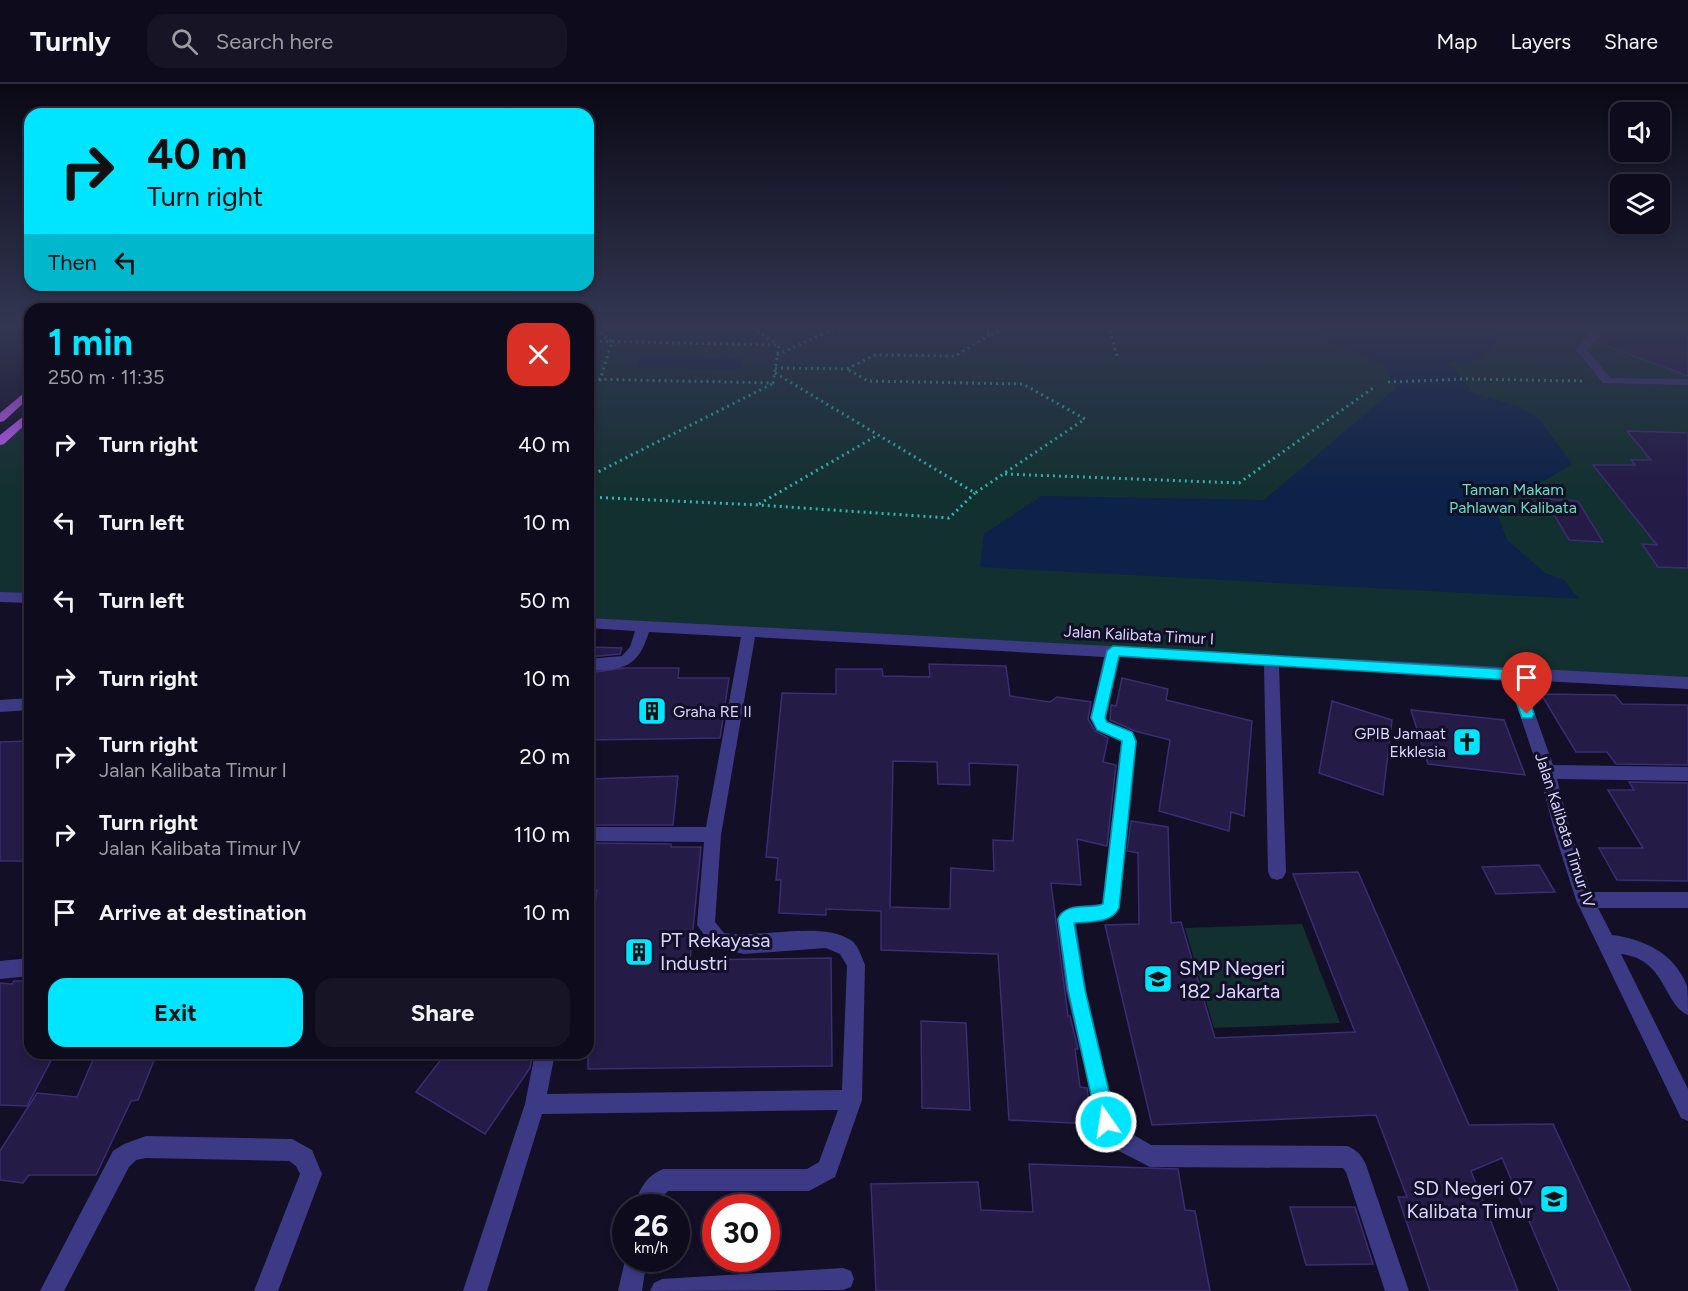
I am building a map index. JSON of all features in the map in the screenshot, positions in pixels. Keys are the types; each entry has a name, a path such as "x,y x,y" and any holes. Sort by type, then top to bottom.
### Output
{"main road":[{"path":"0,419 24,397"},
{"path":"0,441 24,419"}],"street":[{"path":"1633,381 1688,382"},
{"path":"0,597 24,598"},
{"name":"Jalan Kalibata Timur I","path":"594,623 1688,683"},
{"path":"594,665 629,660 638,648 644,626"},
{"path":"650,1194 663,1180 809,1180 826,1169 852,1100 856,965 848,948 828,939 744,945 718,941 706,925 713,835 749,630"},
{"path":"1113,651 1098,718 1102,726 1127,736 1129,741 1110,908 1103,913 1071,915 1066,919 1076,990 1106,1122 1111,1133 1132,1148 1150,1156 1347,1157 1355,1166 1396,1291"},
{"path":"1271,660 1277,872"},
{"name":"Jalan Kalibata Timur IV","path":"1514,675 1547,772 1563,834 1585,900 1688,1111"},
{"path":"0,706 24,704"},
{"path":"1547,772 1652,776 1688,774"},
{"path":"594,834 713,835"},
{"path":"1585,900 1688,900"},
{"path":"1606,943 1636,948 1653,956 1673,980 1688,1005"},
{"path":"0,970 24,968"},
{"path":"475,1291 535,1104 544,1059"},
{"path":"535,1104 852,1100"},
{"path":"52,1291 122,1159 131,1151 146,1148 292,1150 304,1158 311,1174 266,1291"},
{"path":"630,1291 633,1272"},
{"path":"662,1291 843,1279"}],"path":[{"path":"677,381 773,383"},
{"path":"788,381 975,493"},
{"path":"594,497 759,505 949,518 975,493 1085,419 1023,384 885,381"},
{"path":"1388,382 1405,381"},
{"path":"594,474 773,383"},
{"path":"1004,474 1239,483 1373,388"},
{"path":"759,505 878,435"}],"green space":[{"name":"Taman Makam Pahlawan Kalibata","path":"594,381 1688,381 1688,681 594,624"},
{"path":"24,419 24,598 0,597 0,440"},
{"path":"1302,924 1340,1023 1214,1028 1185,928"}],"water":[{"path":"1393,381 1464,381 1473,393 1520,407 1539,419 1572,464 1549,478 1513,494 1497,513 1507,540 1545,573 1564,580 1579,599 980,567 984,534 1042,496 1264,500 1396,388"}],"building":[{"path":"1627,431 1688,433 1688,568 1658,567 1642,544 1657,545 1593,465 1635,465 1631,460 1651,460"},
{"path":"1545,499 1578,501 1603,542 1569,540"},
{"path":"594,647 622,648 620,654 594,656"},
{"path":"929,664 1006,666 1010,696 1050,702 1057,697 1091,702 1088,719 1095,731 1108,738 1103,762 1116,765 1107,846 1077,839 1081,885 1051,883 1068,1016 1070,1016 1078,1049 1075,1049 1080,1087 1087,1088 1092,1124 1009,1120 998,954 881,950 881,911 826,909 826,915 779,913 781,880 776,880 778,858 766,857 782,693 836,694 836,669 882,669 883,676 930,677","holes":["893,761 937,762 938,784 970,785 969,763 1018,765 1013,841 993,840 994,871 951,868 950,909 890,907"]},
{"path":"624,668 679,668 678,678 729,678 720,738 594,740 594,672"},
{"path":"1122,678 1168,689 1166,700 1252,721 1244,816 1231,812 1229,831 1159,811 1170,740 1135,731 1110,720 1111,705 1116,706"},
{"path":"1541,694 1615,695 1622,704 1688,705 1688,765 1616,764 1607,752 1576,752"},
{"path":"1332,701 1392,720 1383,795 1319,773"},
{"name":"GPIB Jamaat Ekklesia","path":"1411,710 1504,720 1525,775 1428,764"},
{"path":"24,741 24,861 0,861 0,742"},
{"path":"678,776 673,825 594,825 594,779"},
{"path":"1629,782 1688,783 1688,881 1617,880 1599,848 1643,848 1608,790 1634,790"},
{"name":"SMP Negeri 182 Jakarta","path":"1131,821 1168,827 1171,923 1181,922 1215,1038 1355,1032 1293,874 1358,872 1469,1125 1553,1124 1631,1291 1559,1291 1502,1158 1471,1171 1518,1291 1430,1291 1398,1197 1407,1197 1376,1115 1152,1125 1105,925 1139,924 1138,853 1127,851"},
{"name":"PT Rekayasa Industri","path":"594,843 671,844 671,847 701,847 690,960 831,958 832,1066 588,1069 588,1059 594,1059 594,909 597,890 594,890"},
{"path":"1539,865 1555,892 1496,894 1482,867"},
{"path":"14,981 24,981 24,1059 52,1059 27,1106 0,1105 0,983 12,984"},
{"path":"921,1021 966,1023 970,1110 922,1108"},
{"path":"93,1059 155,1059 138,1100 131,1101 96,1175 29,1175 23,1183 0,1180 0,1151 37,1093 77,1097"},
{"path":"441,1059 532,1059 530,1068 485,1134 416,1092"},
{"path":"1029,1164 1178,1169 1185,1210 1195,1211 1210,1291 876,1291 871,1184 978,1182 981,1210 1033,1212"},
{"path":"1290,1207 1355,1207 1373,1264 1306,1265"}],"place":[{"name":"Graha RE II","path":"652,711"},
{"name":"GPIB Jamaat Ekklesia","path":"1467,742"},
{"name":"PT Rekayasa Industri","path":"639,952"},
{"name":"SMP Negeri 182 Jakarta","path":"1158,979"},
{"name":"SD Negeri 07 Kalibata Timur","path":"1554,1199"}],"route":[{"path":"1106,1122 1076,990 1066,919 1071,915 1103,913 1110,908 1129,741 1127,736 1102,726 1098,718 1113,651 1514,675 1527,714"}]}
